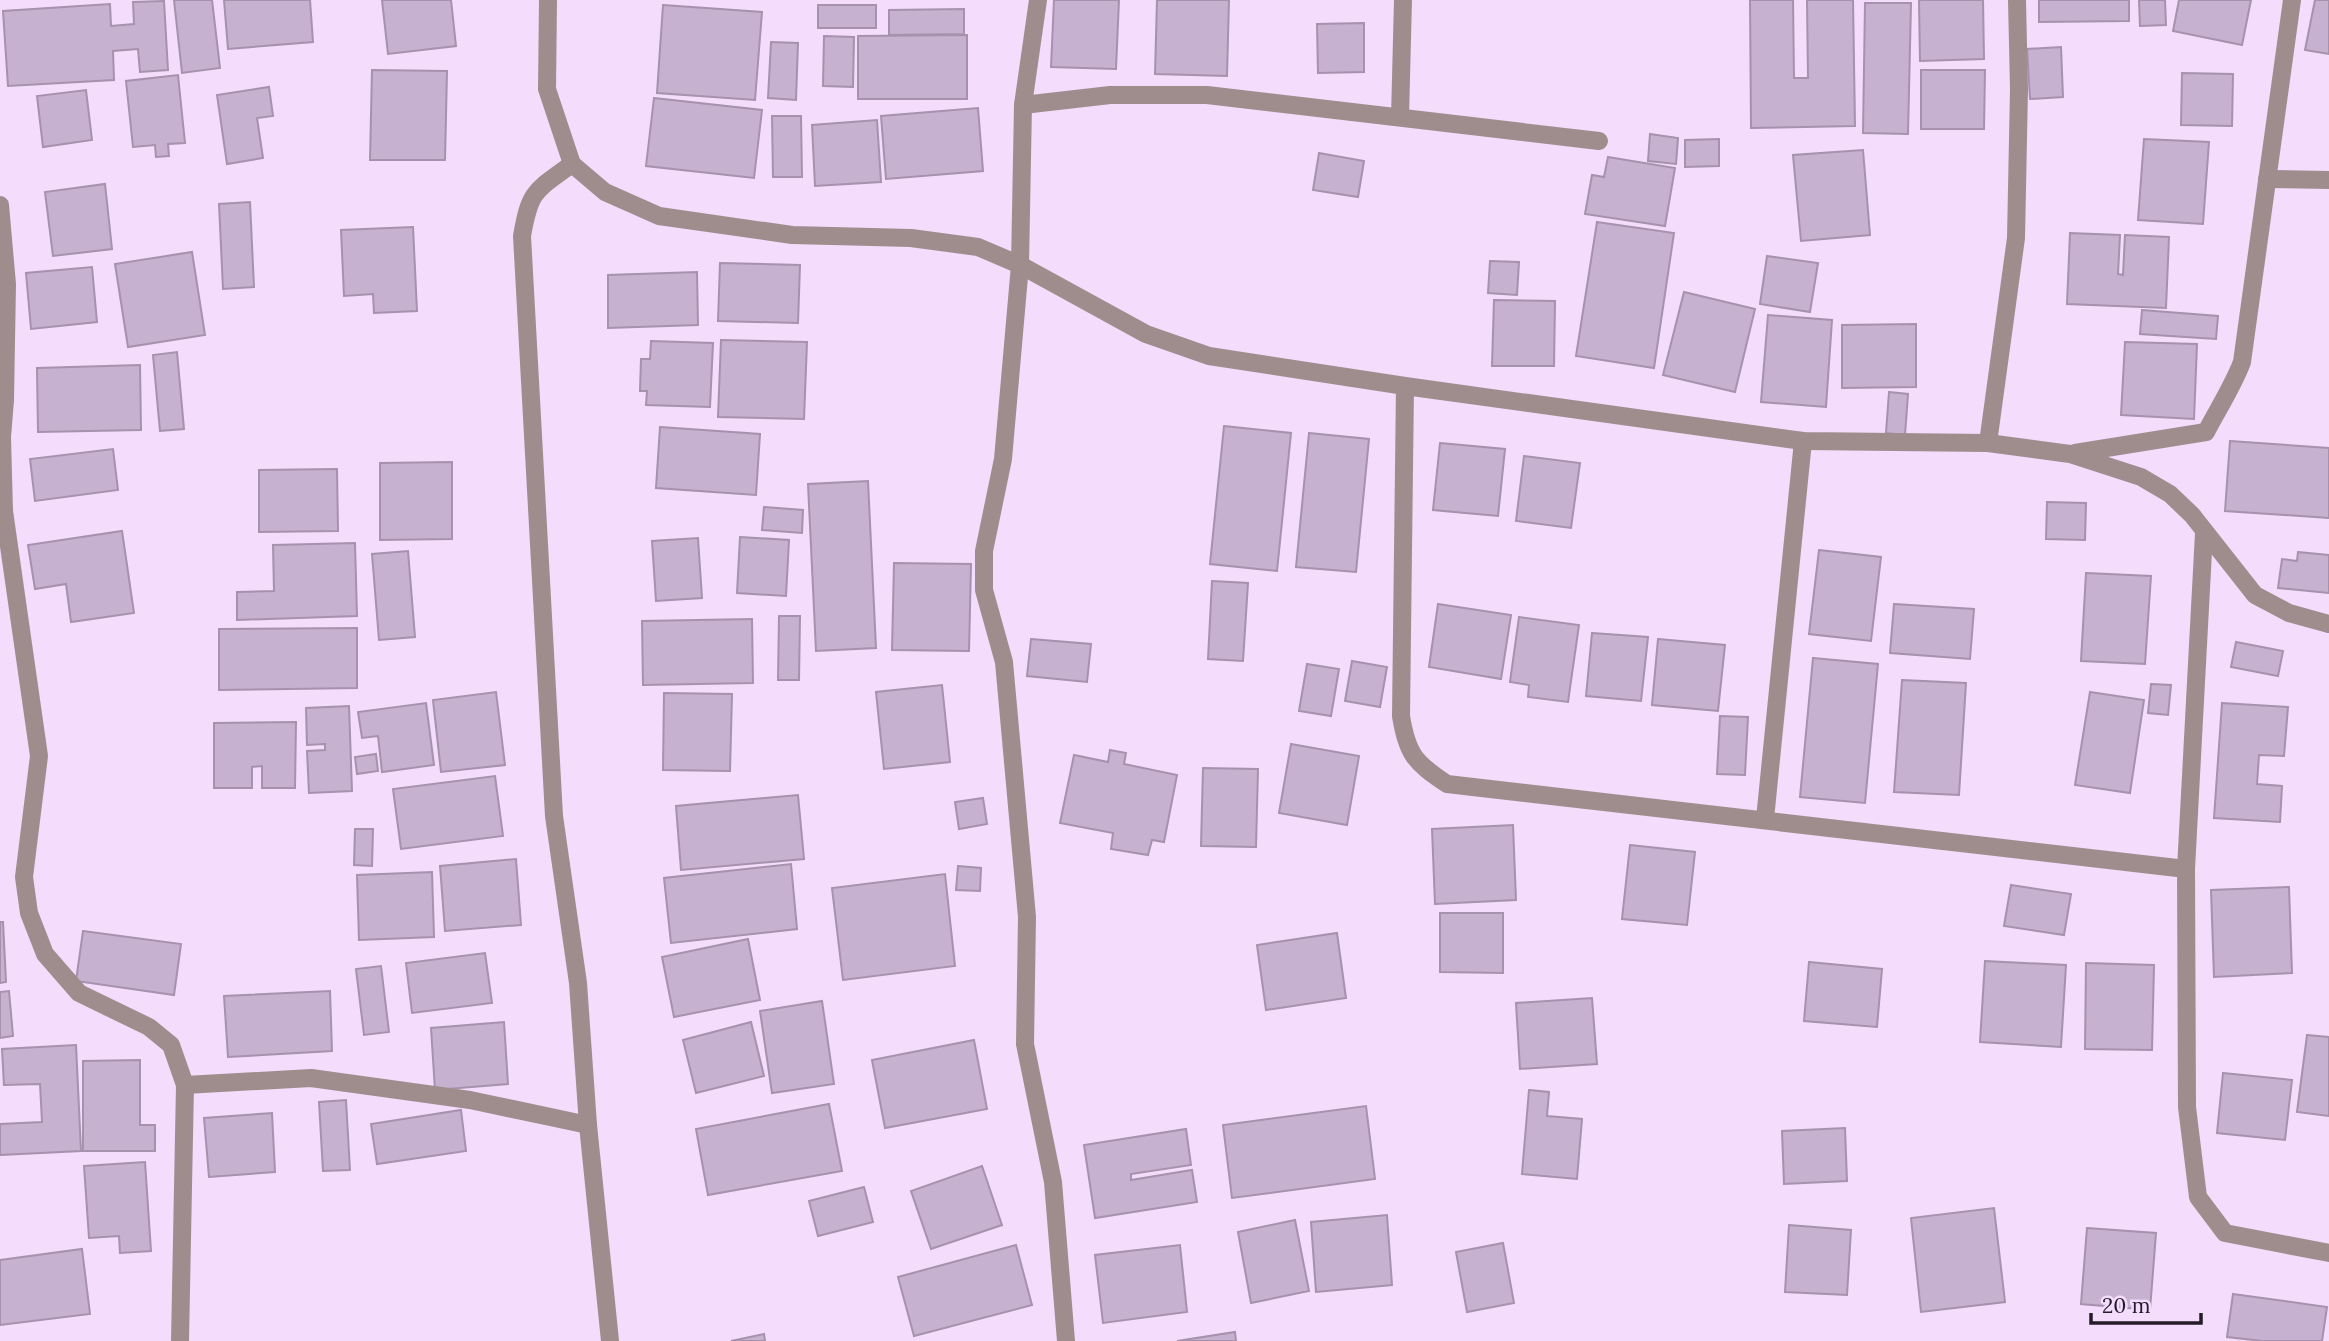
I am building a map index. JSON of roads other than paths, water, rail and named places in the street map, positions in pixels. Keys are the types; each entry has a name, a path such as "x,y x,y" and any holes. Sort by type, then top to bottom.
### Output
{"street":[{"path":"548,0 547,89 572,164 605,192 659,216 792,234 911,238 978,247 1020,265 1146,334 1209,356 1803,441 1988,443 2070,454 2141,477 2170,494 2192,515 2255,595 2289,613 2329,624"},
{"path":"1038,0 1023,104 1020,265 1003,459 984,551 984,590 1004,662 1027,917 1025,1044 1053,1182 1066,1341"},
{"path":"1400,117 1403,0"},
{"path":"1988,443 2017,238 2017,0"},
{"path":"2070,454 2206,432 2236,379 2242,362 2292,0"},
{"path":"1023,104 1110,94 1207,95 1599,141"},
{"path":"572,164 538,189 527,204 522,236 554,816 578,983 610,1341"},
{"path":"2267,179 2329,180"},
{"path":"0,205 7,285 2,438 4,511 39,756 24,877 29,914 45,954 79,993 149,1027 171,1045 185,1085 180,1341"},
{"path":"1405,386 1401,716 1405,743 1422,767 1447,784 2186,869"},
{"path":"1765,819 1803,441"},
{"path":"2204,533 2186,869 2187,1107 2198,1197 2225,1233 2329,1253"},
{"path":"185,1085 311,1078 470,1100 589,1125"}]}
